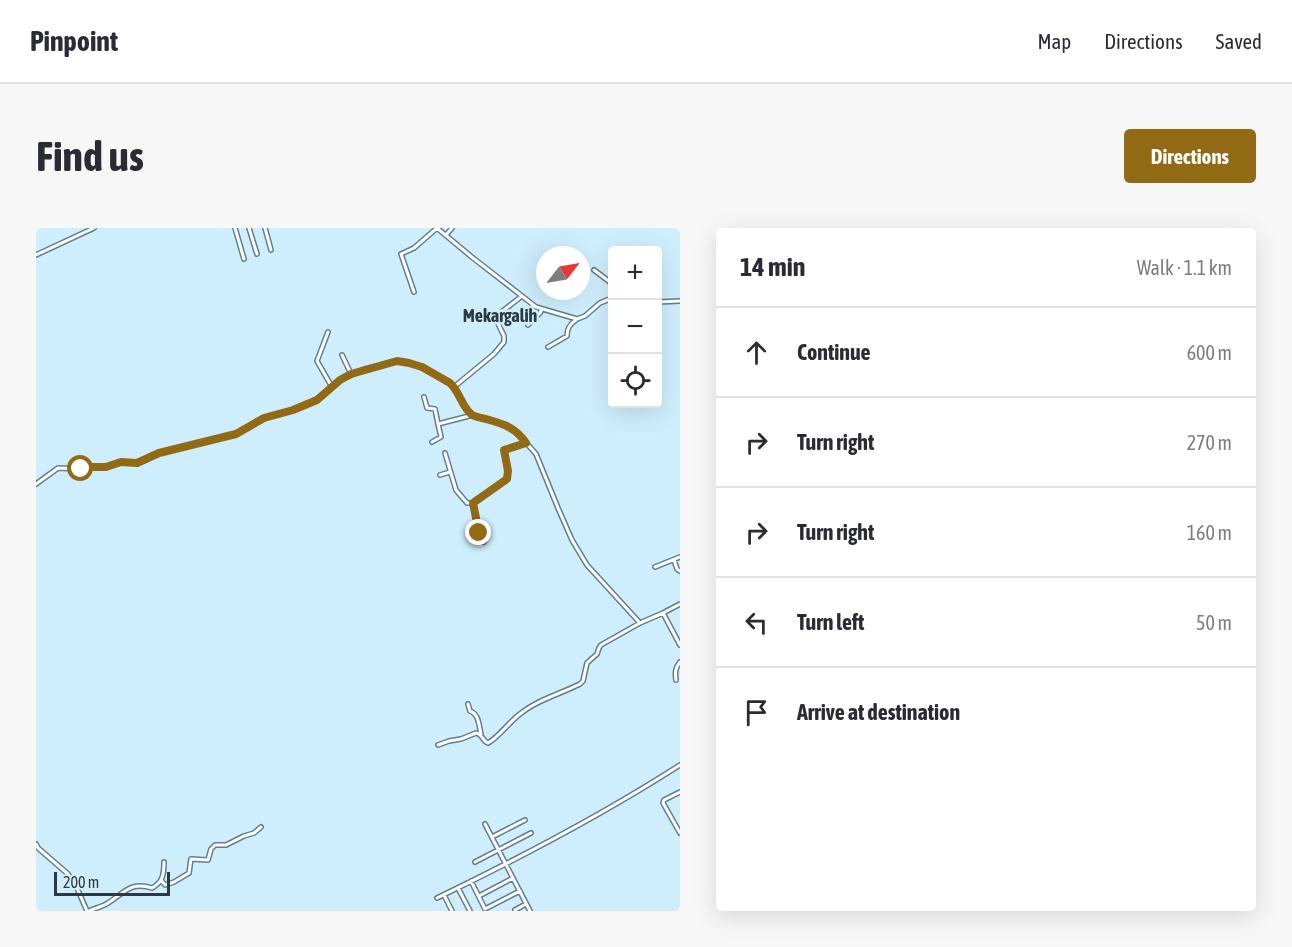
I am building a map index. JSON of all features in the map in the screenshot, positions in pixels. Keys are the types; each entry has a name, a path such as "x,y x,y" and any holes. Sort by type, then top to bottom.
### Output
{"street":[{"path":"36,255 94,228"},
{"path":"235,228 244,259"},
{"path":"249,228 257,254"},
{"path":"265,228 271,250"},
{"path":"414,292 401,254 414,248 437,228 536,307 577,319 608,300"},
{"path":"446,235 452,228"},
{"path":"594,270 608,280"},
{"path":"454,387 494,354 504,342 504,336 495,317 522,296"},
{"path":"662,302 680,301"},
{"path":"528,325 543,309"},
{"path":"548,347 567,336 569,326 576,320"},
{"path":"328,332 317,361 332,387"},
{"path":"342,355 351,374"},
{"path":"36,484 58,468 81,469 106,467 121,462 137,463 159,453 236,434 264,418 317,400 340,380 351,374 402,361 422,367 450,383 465,407 473,415 507,425 516,431 538,458 572,540 587,566 640,622"},
{"path":"424,397 428,408 435,409 441,437 432,442"},
{"path":"438,424 473,415"},
{"path":"444,453 457,492 467,503 473,503 507,479 508,471 504,450 526,443"},
{"path":"440,475 451,471"},
{"path":"473,503 479,533 484,542"},
{"path":"655,567 680,557"},
{"path":"674,560 680,571"},
{"path":"468,704 470,711 477,716 481,734 488,743 520,713 580,684 583,681 587,663 597,654 601,645 640,622 663,614 680,604"},
{"path":"663,614 680,645"},
{"path":"676,680 676,666 680,662"},
{"path":"438,745 476,733 481,734"},
{"path":"437,898 589,820 680,765"},
{"path":"680,800 678,793 663,802 680,833"},
{"path":"492,837 525,820"},
{"path":"485,824 530,911"},
{"path":"161,880 165,885 174,882 188,874 190,859 208,860 214,845 226,845 254,833 261,826"},
{"path":"475,862 531,833"},
{"path":"36,844 68,874 88,911 106,904 131,887 142,885 153,888 164,874 164,862"},
{"path":"478,896 513,878"},
{"path":"471,882 486,910 520,891"},
{"path":"458,888 470,911"},
{"path":"444,895 452,911"},
{"path":"516,910 526,904"}],"district":[{"name":"Mekargalih","path":"500,316"}],"route":[{"path":"81,469 106,467 121,462 137,463 159,453 236,434 264,418 317,400 340,380 351,374 402,361 422,367 450,383 465,407 473,415 507,425 516,431 526,443 504,450 508,471 507,479 473,503 479,533"}]}
